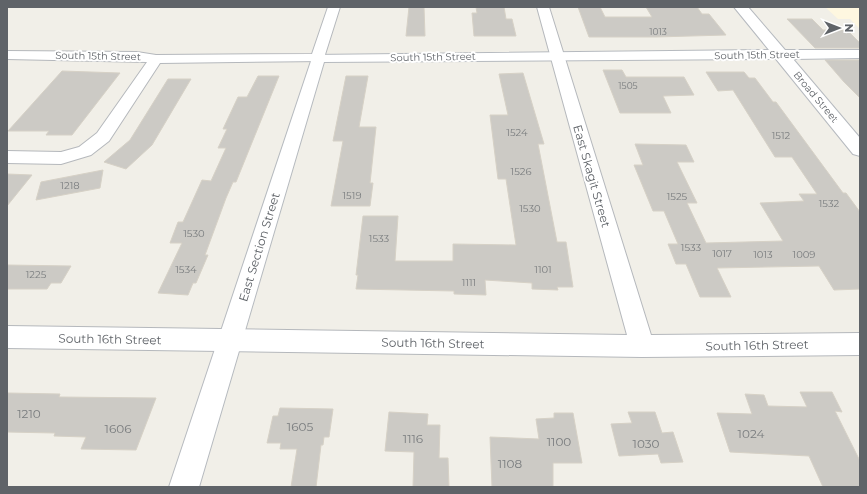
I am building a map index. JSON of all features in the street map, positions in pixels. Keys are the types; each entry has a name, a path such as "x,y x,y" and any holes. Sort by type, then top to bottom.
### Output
{"street":[{"name":"East Section Street","path":"184,487 231,341 334,7"},
{"name":"East Skagit Street","path":"543,7 642,346"},
{"name":"Broad Street","path":"741,7 860,150"},
{"name":"South 15th Street","path":"7,55 137,56 156,59 860,54"},
{"path":"7,157 61,158 85,151 103,137 156,59"},
{"name":"South 16th Street","path":"7,337 642,346 860,344"}],"shaded area":[{"path":"825,7 860,7 860,29 850,19 838,19"}],"building":[{"path":"409,7 424,7 425,36 406,36"},
{"path":"476,7 504,7 506,19 512,19 516,36 474,36 472,13 477,13"},
{"path":"578,7 600,7 605,17 652,17 646,7 697,7 702,14 709,14 726,35 589,37"},
{"path":"787,19 812,19 823,30 847,30 860,43 860,48 815,48"},
{"path":"825,60 860,60 860,98 844,82"},
{"path":"603,70 622,70 626,77 684,77 694,95 663,96 671,113 620,113"},
{"path":"62,71 120,73 72,135 46,135 49,131 8,131"},
{"path":"706,72 744,72 749,78 755,78 773,102 776,102 843,193 846,193 860,212 860,289 834,290 819,266 717,268 731,297 700,297 686,264 676,264 668,244 678,244 664,211 653,211 634,165 643,165 635,144 686,145 694,162 677,162 697,203 687,203 706,243 783,241 760,203 804,201 799,194 817,194 792,157 775,157 733,90 718,91"},
{"path":"523,73 544,144 538,144 557,242 566,242 573,287 557,287 558,290 532,289 532,283 485,280 486,295 454,294 454,291 356,289 358,275 356,275 363,216 398,216 395,261 453,261 453,244 516,245 506,179 498,179 490,115 508,115 499,74"},
{"path":"258,76 279,76 236,182 233,182 226,198 205,255 208,255 196,283 193,283 188,295 158,293 182,243 170,243 178,222 183,222 202,180 211,181 226,148 218,148 227,129 223,129 238,97 247,97"},
{"path":"346,76 368,76 359,127 376,127 370,183 373,183 370,206 331,206 343,141 333,141"},
{"path":"168,79 191,79 152,145 126,169 104,162 130,140"},
{"path":"103,170 100,188 36,200 41,182"},
{"path":"7,174 32,175 7,206"},
{"path":"7,265 71,266 61,283 51,283 47,289 7,289"},
{"path":"800,392 832,392 842,412 835,411 860,461 860,487 823,487 809,456 730,452 717,413 752,414 745,394 764,395 768,406 807,407"},
{"path":"7,393 60,394 59,397 156,398 136,450 81,449 86,437 54,436 55,433 7,432"},
{"path":"280,408 333,409 329,437 324,437 323,445 321,445 316,487 291,487 297,449 280,449 281,443 267,443 273,416 278,416"},
{"path":"389,412 428,414 427,425 440,425 439,458 448,458 449,487 413,487 414,452 385,451"},
{"path":"628,412 655,412 662,433 673,432 683,462 661,463 658,454 619,456 611,424 632,423"},
{"path":"554,413 573,413 582,463 553,463 553,487 492,487 490,437 539,439 536,419 554,418"}]}
